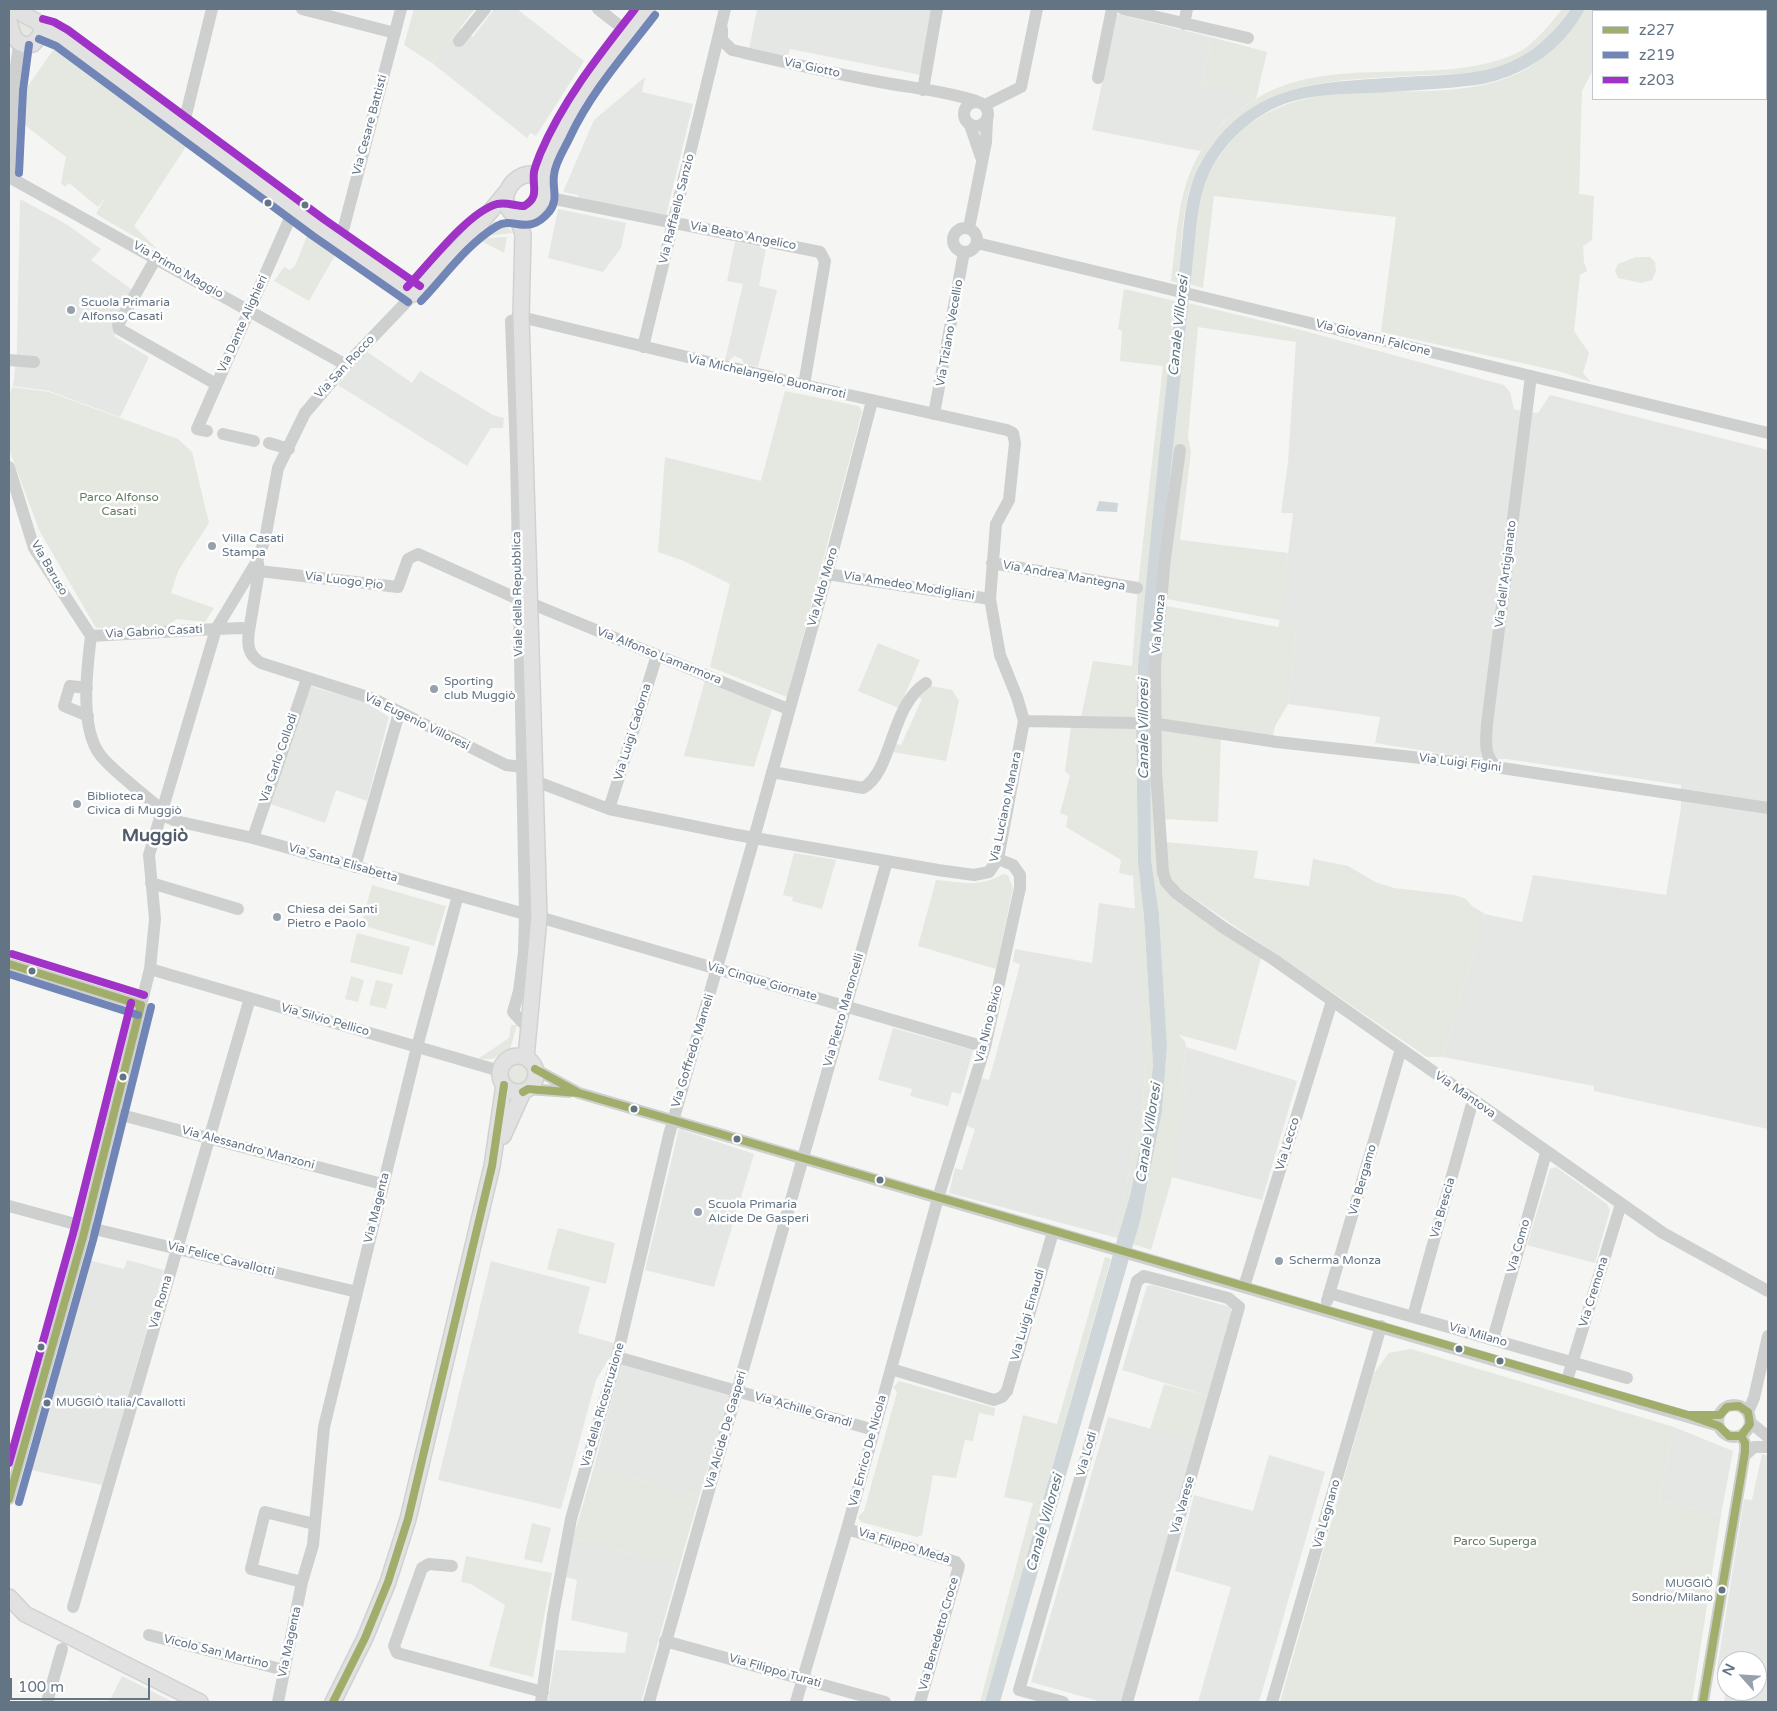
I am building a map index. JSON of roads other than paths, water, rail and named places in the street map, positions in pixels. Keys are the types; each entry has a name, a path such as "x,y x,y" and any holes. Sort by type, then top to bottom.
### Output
{"main road":[{"path":"9,21 15,40 19,44 33,44 40,37 41,29 37,20 26,16 17,9"},
{"path":"41,29 50,31 62,38 294,209 414,294 468,238 517,179 525,174 564,128 588,88 647,9"},
{"name":"Viale della Repubblica","path":"524,270 543,194 547,163 564,128"},
{"path":"468,238 494,217 530,215 543,194 534,175 525,174"},
{"path":"508,190 505,205 515,215"},
{"name":"Viale della Repubblica","path":"515,215 523,234 524,270 521,318 524,601 535,781 532,916 535,959 524,1062"},
{"name":"Viale della Repubblica","path":"524,1062 522,1022 535,959"},
{"path":"333,1702 366,1638 397,1557 492,1166 505,1131 526,1091 535,1080 524,1062 502,1065 492,1166"},
{"path":"502,1078 512,1092 526,1091"},
{"path":"9,1597 24,1614 200,1702"},
{"path":"9,1613 24,1614"}],"street":[{"path":"182,126 212,9"},
{"path":"302,9 395,33"},
{"name":"Via Cesare Battisti","path":"340,242 401,9"},
{"path":"459,41 485,9"},
{"path":"598,9 629,33"},
{"name":"Via Raffaello Sanzio","path":"643,347 722,24 724,9"},
{"path":"927,91 937,9"},
{"path":"982,159 967,120 966,107 1021,87 1037,9"},
{"path":"1098,78 1112,9"},
{"path":"1122,9 1248,38"},
{"path":"1184,24 1187,9"},
{"path":"722,24 722,40 732,50"},
{"path":"9,175 13,89 19,44"},
{"name":"Via Raffaello Sanzio","path":"710,71 719,56 732,50"},
{"name":"Via Giotto","path":"732,50 808,68 927,91 952,101 967,120"},
{"name":"Via Giotto","path":"927,91 942,91 981,103"},
{"path":"969,228 986,142 989,112 981,103"},
{"path":"967,120 978,126 987,120"},
{"name":"Via Primo Maggio","path":"9,175 250,311 344,367"},
{"name":"Via Beato Angelico","path":"543,194 674,223 818,251 823,255 825,261 804,386"},
{"name":"Via Dante Alighieri","path":"208,431 197,429 294,209"},
{"path":"969,228 976,236 977,243 972,250 964,252 955,248 952,238 958,229 969,228"},
{"name":"Via Giovanni Falcone","path":"977,243 1206,296 1768,433"},
{"name":"Via Tiziano Vecellio","path":"934,414 964,252"},
{"path":"156,258 118,325 119,329 216,384"},
{"name":"Via San Rocco","path":"258,566 276,474 305,413 344,367 414,294"},
{"name":"Via Michelangelo Buonarroti","path":"521,318 804,386 1007,430 1013,433 1015,443 1009,500 996,524 992,563"},
{"path":"9,360 34,362"},
{"name":"Via dell'Artigianato","path":"1497,767 1490,762 1487,755 1486,724 1531,376"},
{"name":"Via Aldo Moro","path":"754,838 788,709 827,574 872,401"},
{"path":"223,434 254,440"},
{"path":"269,443 289,449"},
{"name":"Via Monza","path":"1170,887 1163,872 1160,845 1153,724 1156,647 1180,450"},
{"name":"Via Baruso","path":"9,467 34,548 91,636"},
{"name":"Via Luogo Pio","path":"258,566 398,587 408,559 418,554 524,601"},
{"path":"992,563 990,599 1000,655 1024,721 1136,723"},
{"name":"Via Andrea Mantegna","path":"992,563 1137,588"},
{"path":"9,1499 86,1227 150,969 155,919 149,855 216,629 258,566"},
{"name":"Via Eugenio Villoresi","path":"258,566 247,647 257,661 307,679 374,699 506,765 522,767"},
{"name":"Via Amedeo Modigliani","path":"827,574 990,599"},
{"name":"Via Alfonso Lamarmora","path":"524,601 788,709"},
{"name":"Viale della Repubblica","path":"522,1022 513,1012 532,916 522,767 524,601"},
{"name":"Via Gabrio Casati","path":"91,636 242,628 249,631"},
{"path":"91,636 86,673 88,716 92,737 100,756 156,805 160,814"},
{"name":"Via Luigi Cadorna","path":"609,809 657,655"},
{"name":"Via Carlo Collodi","path":"253,838 307,679"},
{"path":"772,772 863,788 875,778 910,696 926,683"},
{"path":"87,688 70,686 64,706 88,716"},
{"path":"355,867 399,713"},
{"name":"Via Luciano Manara","path":"535,781 609,809 754,838 982,875 995,867 998,859 1024,721"},
{"name":"Via Luigi Figini","path":"1153,724 1246,738 1497,767 1768,808"},
{"name":"Via Santa Elisabetta","path":"160,814 176,821 253,838 532,916"},
{"name":"Via Goffredo Mameli","path":"672,1120 754,838"},
{"name":"Via Nino Bixio","path":"938,1198 984,1046 1020,888 1020,875 1012,865 998,859"},
{"name":"Via Pietro Maroncelli","path":"803,1158 887,861"},
{"path":"151,883 238,909"},
{"name":"Via Mantova","path":"1170,887 1224,928 1332,1001 1546,1153 1663,1233 1768,1291"},
{"name":"Via Magenta","path":"278,1702 302,1582 313,1545 324,1427 382,1184 458,895"},
{"name":"Via Cinque Giornate","path":"532,916 984,1046"},
{"path":"9,964 141,1005"},
{"name":"Via Silvio Pellico","path":"150,969 417,1047 502,1078"},
{"name":"Via Roma","path":"73,1607 250,998"},
{"name":"Via Lecco","path":"1244,1287 1332,1001"},
{"name":"Via Bergamo","path":"1324,1310 1401,1049"},
{"path":"524,1062 578,1093"},
{"path":"526,1091 578,1093"},
{"name":"Via Milano","path":"578,1093 1688,1415 1719,1420"},
{"name":"Via Brescia","path":"1413,1316 1473,1100"},
{"name":"Via Alessandro Manzoni","path":"114,1113 382,1184"},
{"name":"Via della Ricostruzione","path":"452,1566 429,1564 422,1568 394,1646 397,1653 542,1697 553,1615 571,1519 618,1357 672,1120"},
{"name":"Via Como","path":"1493,1339 1546,1153"},
{"name":"Via Alcide De Gasperi","path":"649,1702 803,1158"},
{"name":"Via Enrico De Nicola","path":"796,1702 847,1528 938,1198"},
{"name":"Via Cremona","path":"1566,1380 1621,1204"},
{"name":"Via Felice Cavallotti","path":"9,1206 86,1227 357,1292"},
{"name":"Via Luigi Einaudi","path":"891,1369 994,1400 1002,1397 1007,1391 1053,1232"},
{"name":"Via Lodi","path":"1063,1702 1019,1690 1137,1281 1144,1276 1151,1277 1228,1298 1240,1307"},
{"name":"Via Milano","path":"1329,1293 1627,1378"},
{"name":"Via Varese","path":"1127,1702 1240,1307"},
{"name":"Via Legnano","path":"1272,1702 1381,1326"},
{"path":"1703,1702 1743,1461 1740,1447 1743,1424 1754,1398 1756,1378 1768,1336"},
{"name":"Via Achille Grandi","path":"618,1357 874,1430"},
{"path":"1743,1424 1722,1432 1719,1420 1727,1407 1743,1424 1768,1437"},
{"path":"1743,1461 1754,1447 1768,1447"},
{"path":"302,1582 251,1569 265,1512 314,1524"},
{"name":"Via Filippo Meda","path":"847,1528 956,1562 958,1566"},
{"name":"Via Benedetto Croce","path":"920,1702 958,1566"},
{"name":"Vicolo San Martino","path":"149,1635 284,1670"},
{"name":"Via Filippo Turati","path":"665,1641 885,1702"},
{"path":"47,1702 62,1649"}],"water":[{"name":"Canale Villoresi","path":"1571,9 1585,9 1565,37 1540,60 1510,76 1477,85 1451,88 1316,96 1272,109 1249,124 1229,143 1214,164 1204,186 1196,227 1150,666 1151,859 1159,914 1167,1046 1162,1112 1140,1221 1000,1702 985,1702 1130,1195 1148,1112 1153,1065 1144,917 1138,862 1136,723 1138,667 1184,222 1193,180 1209,149 1218,138 1254,106 1274,96 1296,89 1340,81 1444,75 1490,69 1511,62 1531,50 1551,33"},
{"path":"1099,501 1118,503 1117,512 1096,511"}],"place":[{"name":"Scuola Primaria Alfonso Casati","path":"71,310"},
{"name":"Villa Casati Stampa","path":"212,546"},
{"name":"Sporting club Muggiò","path":"434,689"},
{"name":"Biblioteca Civica di Muggiò","path":"77,804"},
{"name":"Chiesa dei Santi Pietro e Paolo","path":"277,917"},
{"name":"Scuola Primaria Alcide De Gasperi","path":"698,1212"},
{"name":"Scherma Monza","path":"1279,1261"},
{"name":"MUGGIÒ Italia/Cavallotti","path":"47,1403"},
{"name":"MUGGIÒ Sondrio/Milano","path":"1722,1590"}],"district":[{"name":"Muggiò","path":"155,836"}],"park label":[{"name":"Parco Alfonso Casati","path":"119,505"},
{"name":"Parco Superga","path":"1495,1542"}]}
